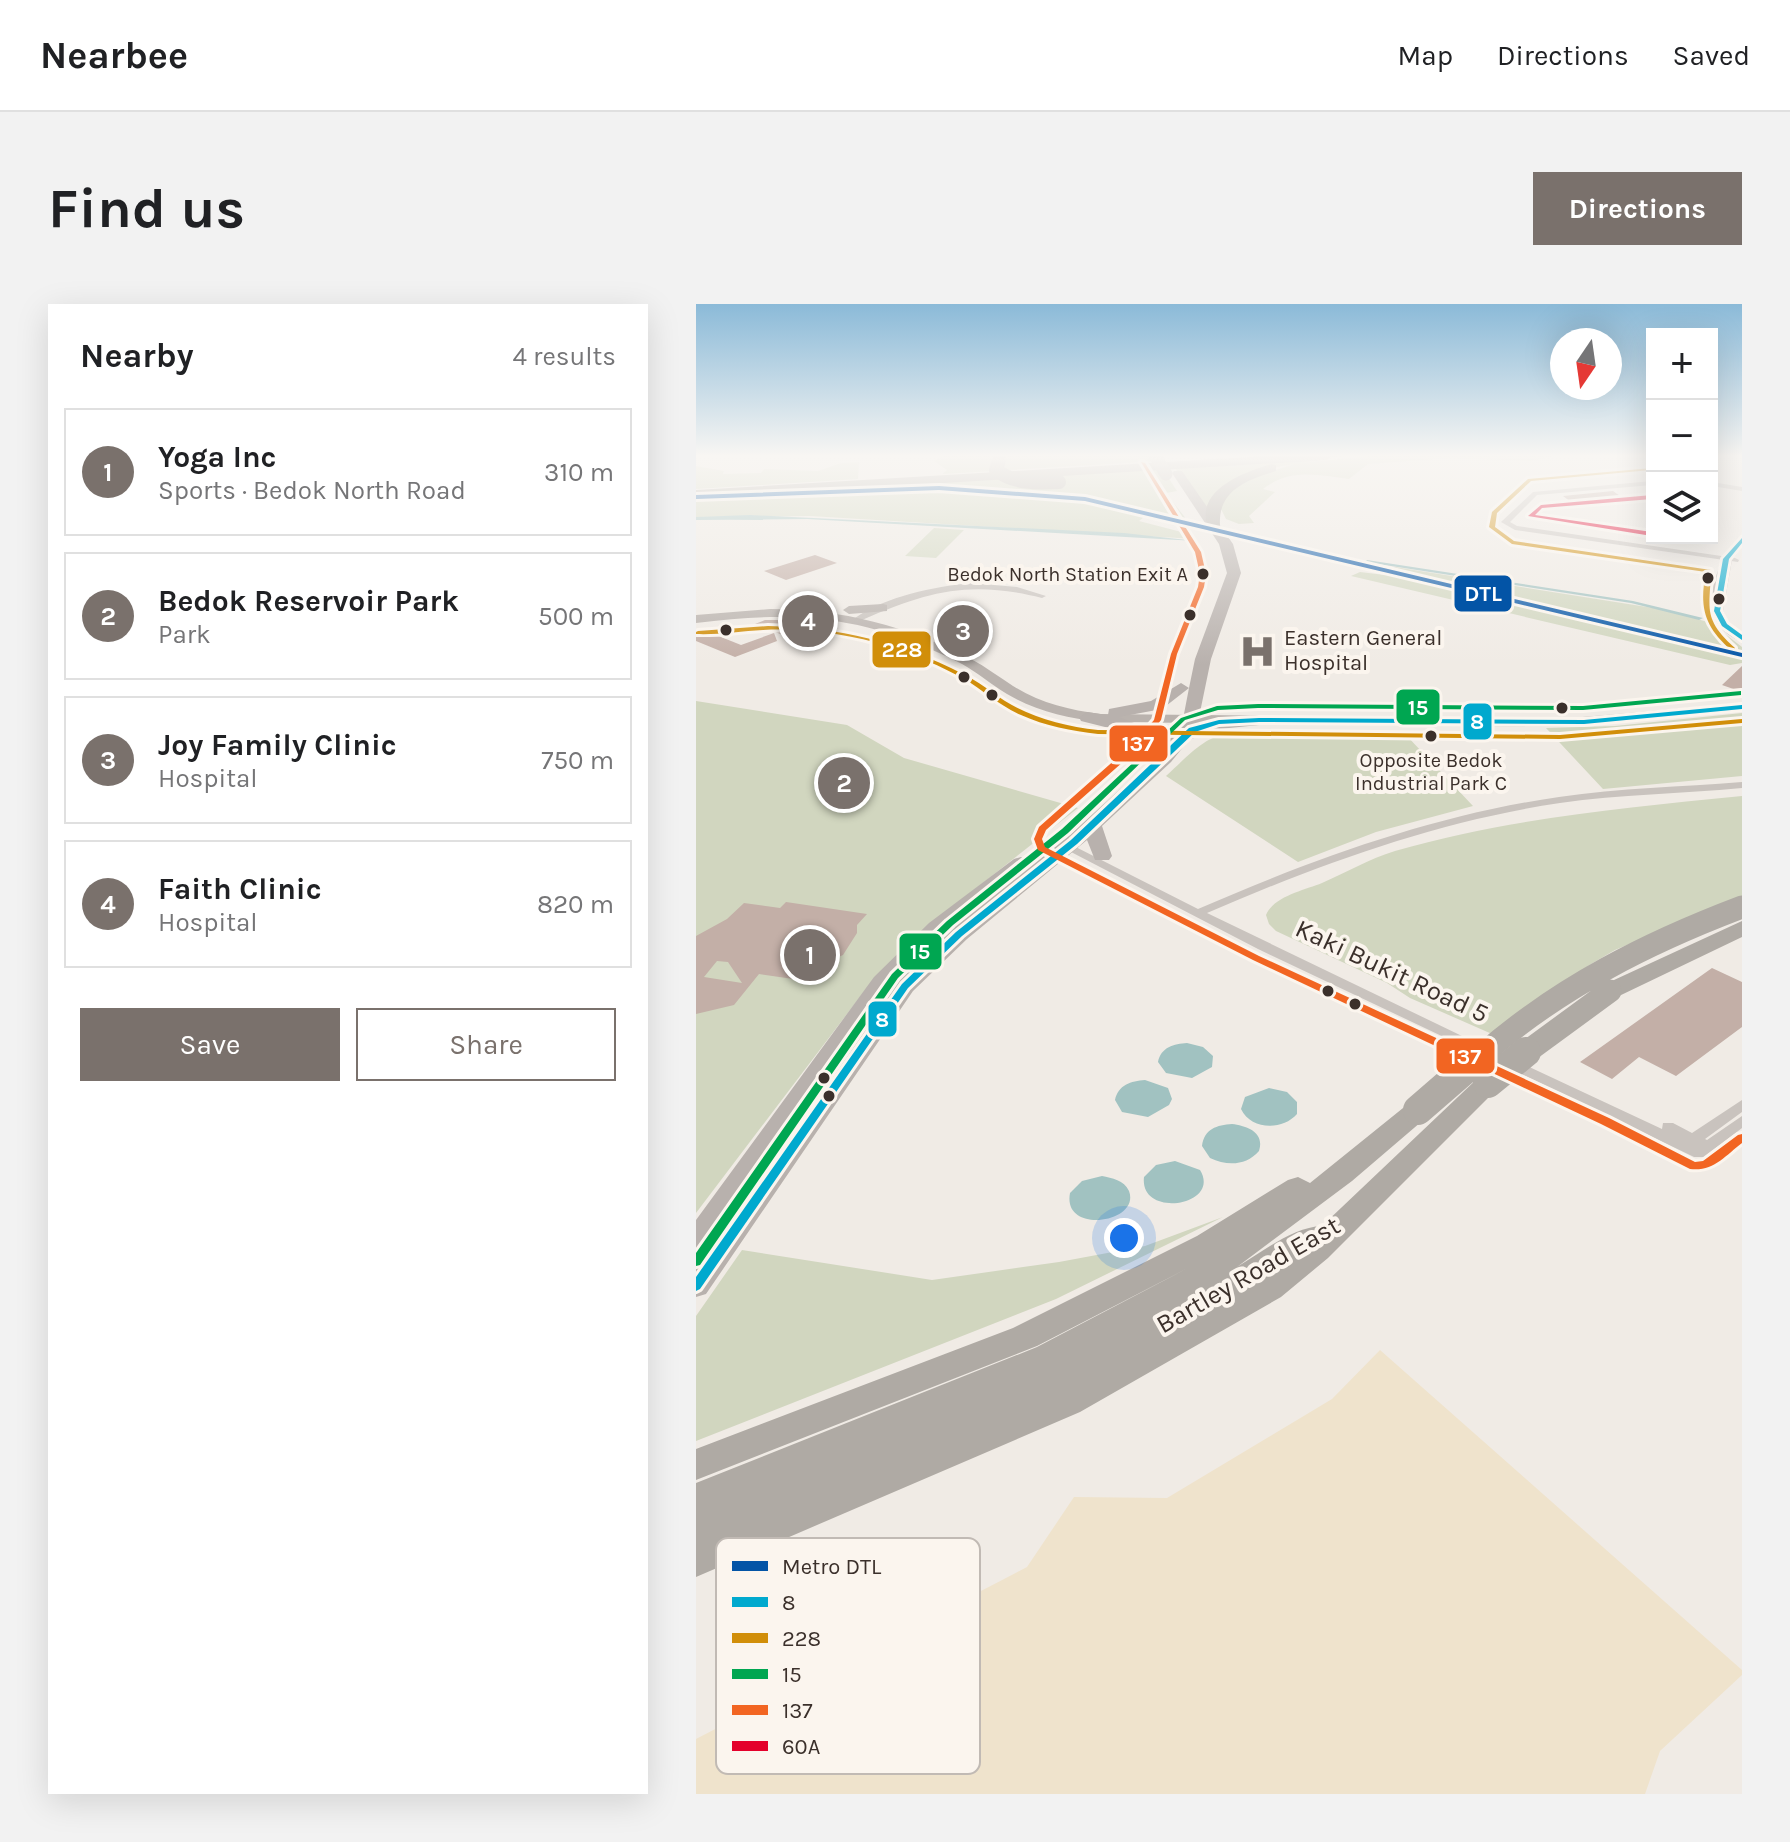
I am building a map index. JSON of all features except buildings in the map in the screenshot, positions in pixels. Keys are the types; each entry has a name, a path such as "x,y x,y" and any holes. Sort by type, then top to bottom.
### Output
{"highway":[{"name":"Bartley Road East","path":"696,1500 1049,1356 1174,1292 1233,1255 1330,1183 1542,1007 1646,946 1742,907"},
{"name":"Bartley Road East","path":"696,1529 920,1440 1051,1382 1191,1312 1289,1250 1337,1229 1488,1083 1554,1029 1623,984 1742,928"},
{"path":"696,1465 712,1455 1025,1337 1208,1244 1310,1180 1373,1131 1418,1110"},
{"path":"748,1538 1068,1402 1270,1288 1317,1250 1337,1229"},
{"path":"696,1560 716,1552"}],"main road":[{"path":"1189,687 1187,658 1215,591 1217,573 1214,554 1200,526"},
{"path":"1182,737 1189,687 1203,659 1234,573 1229,549 1213,526"},
{"path":"1742,540 1717,611 1724,625 1742,638"},
{"path":"1734,556 1726,609 1727,618 1742,631"},
{"path":"696,617 768,607 825,609 873,616 976,659 1039,698 1073,710 1183,716"},
{"path":"825,609 873,616 957,657 1032,702 1087,717 1120,721 1138,729 1146,734 1148,754"},
{"path":"696,617 779,610 873,616"},
{"path":"1115,713 1156,705 1189,687"},
{"path":"1189,687 1223,708 1255,717"},
{"path":"1087,717 1560,723 1742,705"},
{"path":"696,1286 895,1000 950,941 1063,840 1183,716"},
{"path":"696,1241 882,982 937,928 1063,840 1092,825 1165,758 1182,737 1205,725 1255,717"},
{"path":"1092,825 1102,856"},
{"path":"862,1011 895,1000"}],"street":[{"path":"1511,526 1734,556"},
{"path":"873,616 947,590 973,586 1006,588 1040,597 998,584 968,584 873,616"},
{"path":"1207,913 1317,873 1320,866 1404,836 1503,812 1742,785"},
{"name":"Kaki Bukit Road 5","path":"1063,840 1102,856 1207,913"},
{"name":"Kaki Bukit Road 5","path":"1063,840 1207,913 1696,1146"},
{"path":"1696,1146 1742,1105"},
{"path":"1696,1146 1742,1121"}],"green space":[{"path":"970,526 1156,526 1193,535 1195,539"},
{"path":"934,528 964,530 936,558 905,556"},
{"path":"1395,567 1666,610 1711,623 1742,647 1742,663 1730,665 1351,576 1360,572 1385,575"},
{"path":"696,701 847,725 904,758 1078,808 946,912 872,981 696,1213"},
{"path":"1742,713 1742,776 1603,789 1546,728 1615,726"},
{"path":"1273,730 1406,735 1473,806 1376,832 1298,862 1166,776 1193,751 1213,738 1236,732"},
{"path":"1742,796 1742,897 1615,950 1492,1034 1410,998 1387,983 1276,931 1266,915 1270,908 1291,894 1385,854 1438,840 1524,822"},
{"path":"1223,1217 1056,1299 696,1441 696,1316 742,1250 932,1280 1145,1246"}],"sand":[{"path":"1380,1350 1742,1670 1742,1675 1660,1751 1645,1794 696,1794 696,1739 716,1729 716,1774 980,1774 980,1591 1027,1567 1074,1497 1167,1498 1332,1399"}],"water":[{"path":"923,526 1124,533 1196,541"},
{"path":"1365,562 1633,601 1703,618 1699,620 1631,603"},
{"path":"1187,1043 1203,1047 1213,1056 1212,1067 1192,1078 1166,1073 1158,1062 1162,1053 1173,1045"},
{"path":"1145,1080 1168,1088 1172,1099 1169,1105 1148,1117 1122,1112 1115,1100 1119,1091 1130,1083"},
{"path":"1269,1088 1287,1092 1297,1102 1297,1114 1291,1120 1267,1126 1252,1121 1241,1109 1245,1097"},
{"path":"1232,1124 1249,1128 1257,1135 1259,1151 1248,1160 1236,1163 1210,1158 1202,1146 1205,1136 1216,1127"},
{"path":"1175,1161 1200,1170 1204,1182 1200,1192 1178,1203 1154,1199 1146,1190 1144,1177 1156,1165"},
{"path":"1102,1176 1124,1184 1129,1191 1130,1202 1124,1211 1101,1220 1078,1215 1071,1206 1070,1193 1082,1181"}],"metro line":[{"name":"DTL","path":"1197,526 1742,655"}],"transit line":[{"name":"137","path":"1182,526 1198,552 1203,574 1201,587 1174,654 1157,720 1138,744 1042,829 1038,839 1041,848 1256,958 1605,1121 1694,1166 1706,1165 1742,1138"},
{"name":"228","path":"1492,526 1512,542 1709,571 1705,594 1708,614 1716,632 1733,649"},
{"name":"60A","path":"1595,526 1646,533"},
{"name":"8","path":"1742,540 1726,559 1717,611 1724,625 1742,638"},
{"name":"228","path":"698,633 768,628 832,632 863,638 926,659 964,677 1011,708 1035,718 1098,732 1560,737 1742,721"},
{"name":"15","path":"696,1262 895,976 950,923 1065,831 1183,719 1217,708 1258,706 1583,708 1741,693"},
{"name":"8","path":"696,1286 905,986 959,934 1074,842 1192,730 1219,722 1259,720 1584,722 1742,707"}],"place":[{"name":"Bedok North Station Exit A","path":"1203,574"},
{"name":"Faith Clinic","path":"808,621"},
{"name":"Joy Family Clinic","path":"963,631"},
{"name":"Eastern General Hospital","path":"1258,651"},
{"name":"Opposite Bedok Industrial Park C","path":"1431,736"},
{"name":"Bedok Reservoir Park","path":"844,783"},
{"name":"Yoga Inc","path":"810,955"}]}
